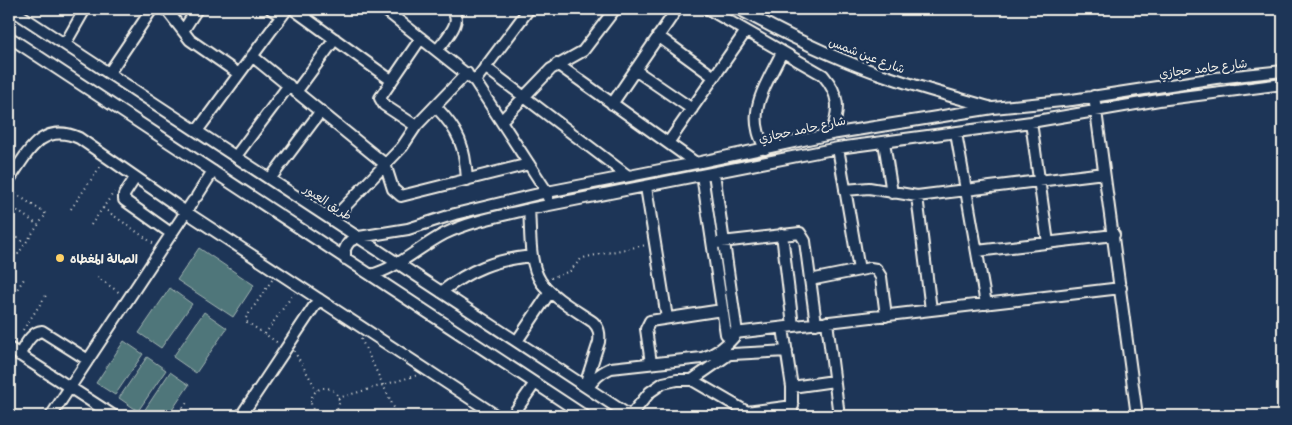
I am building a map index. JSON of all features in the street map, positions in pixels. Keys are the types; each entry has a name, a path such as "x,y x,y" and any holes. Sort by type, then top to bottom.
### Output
{"street":[{"name":"طريق العبور","path":"11,9 630,416"},
{"path":"65,44 85,9"},
{"path":"109,73 152,9"},
{"path":"166,9 190,40 239,74"},
{"path":"182,31 197,9"},
{"path":"197,131 284,12 271,9"},
{"path":"293,9 391,80"},
{"path":"384,9 475,81 547,192 549,205"},
{"path":"437,51 456,22 456,15 451,9"},
{"path":"475,81 529,9"},
{"path":"612,104 677,9"},
{"path":"708,9 823,75 831,84 838,108 831,134"},
{"name":"شارع عين شمس","path":"739,9 772,28 828,54 885,76 993,108"},
{"path":"501,121 557,64 583,50 611,10"},
{"path":"668,143 746,31"},
{"path":"658,36 714,78"},
{"path":"9,37 585,416"},
{"path":"416,126 384,105 380,100 380,95 421,38"},
{"path":"236,156 335,39"},
{"path":"765,149 758,131 756,116 758,101 782,52"},
{"path":"252,56 385,164 393,189 401,196 529,164"},
{"path":"557,64 696,163"},
{"path":"485,67 628,176"},
{"path":"635,70 692,109"},
{"name":"شارع حامد حجازي","path":"359,238 408,229 455,214 547,192 831,134 993,108 1094,96 1216,78 1283,71"},
{"path":"332,220 402,147 416,126 467,73"},
{"name":"شارع حامد حجازي","path":"371,275 380,273 398,264 428,243 461,226 478,220 549,205 838,148 956,133 1159,100 1283,84"},
{"path":"1094,96 1137,416"},
{"path":"436,107 450,122 460,140 466,159 467,180"},
{"path":"270,179 320,111"},
{"path":"1031,122 1048,243"},
{"path":"9,180 34,144 52,133 65,133 79,138 186,212 497,416"},
{"path":"956,133 986,304"},
{"path":"884,142 892,193"},
{"path":"838,148 859,270"},
{"path":"51,416 213,171"},
{"path":"714,173 724,242 732,336"},
{"path":"845,190 869,188 917,196 1104,173"},
{"path":"702,175 722,310 732,336"},
{"path":"135,178 124,195 124,200 172,234"},
{"path":"646,187 667,318"},
{"path":"917,196 931,310"},
{"path":"529,210 532,256 535,270 541,282 550,292 598,327 600,342 586,387"},
{"path":"713,243 794,233 800,233 803,236 810,280 822,323 834,381 839,416"},
{"path":"630,416 650,392 663,384 677,380 692,380 750,414 793,411 792,387 787,356 788,327 782,234"},
{"path":"977,251 1114,235"},
{"path":"346,258 347,245 350,241 359,238"},
{"path":"441,292 461,277 483,266 508,258 532,256"},
{"path":"810,280 874,268 881,274 886,316"},
{"path":"712,355 732,336 788,327 1121,288"},
{"path":"517,342 550,292"},
{"path":"241,416 319,299"},
{"path":"651,363 647,326 653,320 722,310"},
{"path":"19,355 32,335 42,330 88,360"},
{"path":"9,348 114,416"},
{"path":"692,380 728,354"},
{"path":"586,387 611,368 702,358 712,355 759,354 787,356"},
{"path":"792,387 834,381"},
{"path":"512,416 535,384"}],"path":[{"path":"71,210 106,158"},
{"path":"9,189 46,214 18,254 9,249"},
{"path":"91,225 114,192"},
{"path":"9,205 38,224"},
{"path":"103,208 162,249"},
{"path":"9,232 26,243"},
{"path":"541,282 570,271 586,257 656,243"},
{"path":"277,272 246,318 247,322 288,346 318,390"},
{"path":"97,277 129,299"},
{"path":"9,301 24,279"},
{"path":"265,334 298,286"},
{"path":"21,333 47,294"},
{"path":"360,337 398,416"},
{"path":"338,398 430,372"},
{"path":"330,389 338,398 338,405 332,415 322,415 314,410 312,406 312,397 318,390 330,389"},
{"path":"177,416 188,400"},
{"path":"307,416 314,410"},
{"path":"209,416 213,414 219,416"}],"green space":[{"path":"199,248 254,285 233,317 177,280"},
{"path":"170,288 192,304 161,348 139,333"},
{"path":"204,312 227,328 196,373 173,357"},
{"path":"124,341 143,354 115,395 96,383"},
{"path":"147,357 166,370 138,411 119,398"},
{"path":"170,372 189,385 168,416 146,416 142,414"}],"place":[{"name":"الصالة المغطاه","path":"60,258"}]}
